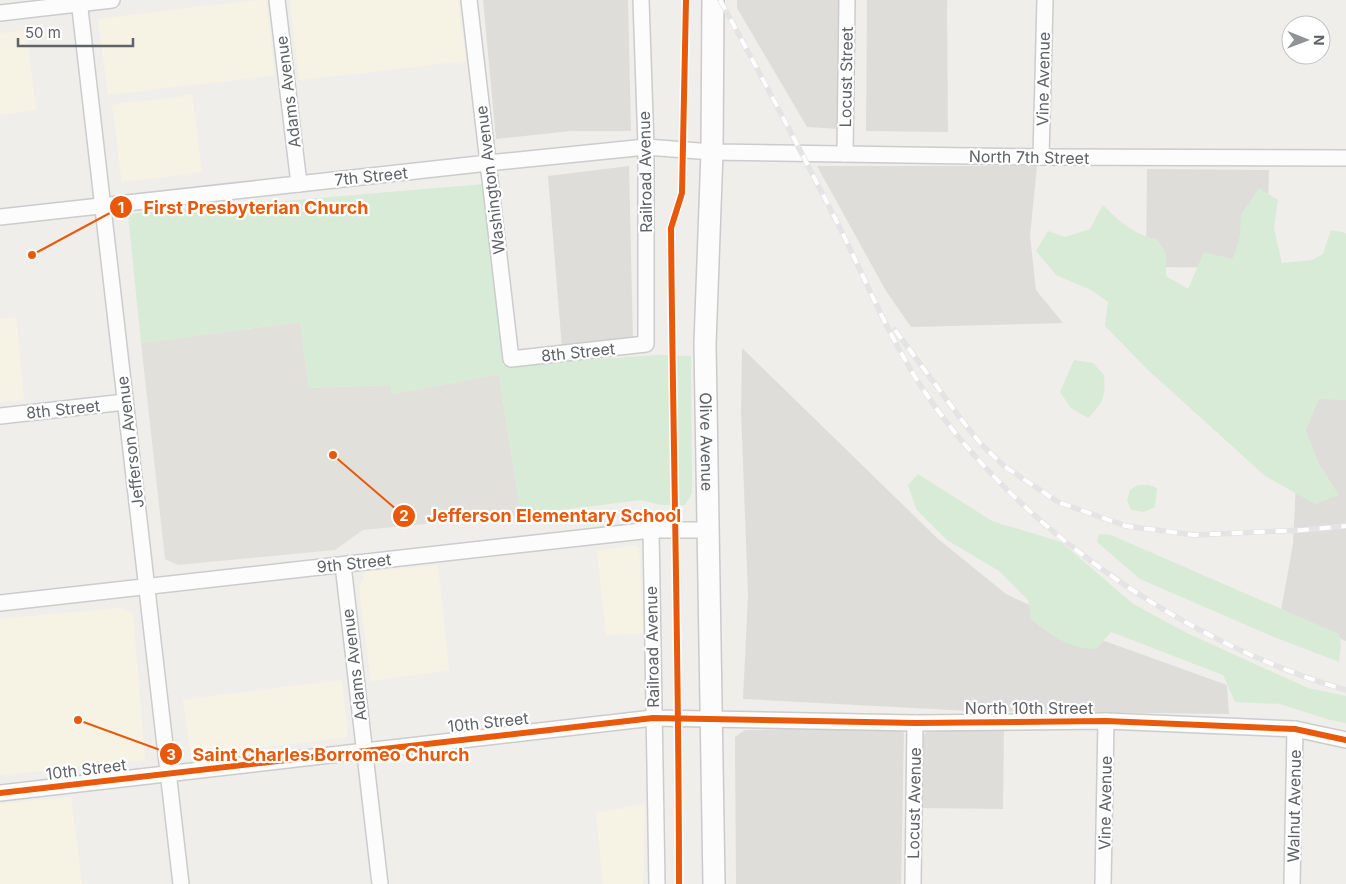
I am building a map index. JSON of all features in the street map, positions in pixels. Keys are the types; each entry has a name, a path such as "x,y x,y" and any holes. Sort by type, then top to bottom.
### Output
{"main road":[{"name":"Olive Avenue","path":"712,0 712,152 705,344 714,884"}],"street":[{"path":"0,12 79,2 112,0"},
{"name":"Adams Avenue","path":"277,0 299,184"},
{"name":"Washington Avenue","path":"469,0 511,359"},
{"name":"Railroad Avenue","path":"641,0 646,147 646,344"},
{"name":"Locust Street","path":"845,154 848,0"},
{"name":"Vine Avenue","path":"1041,157 1045,0"},
{"name":"Jefferson Avenue","path":"79,2 181,884"},
{"name":"7th Street","path":"0,217 646,147 712,152"},
{"name":"North 7th Street","path":"712,152 1041,157 1346,158"},
{"name":"8th Street","path":"511,359 646,344"},
{"name":"8th Street","path":"0,416 125,402"},
{"name":"Railroad Avenue","path":"651,530 657,884"},
{"name":"9th Street","path":"0,603 651,530 708,530"},
{"name":"Adams Avenue","path":"343,565 380,884"},
{"name":"10th Street","path":"0,793 653,718 712,720"},
{"name":"North 10th Street","path":"712,720 915,723 1106,721 1295,729 1346,740"},
{"name":"Vine Avenue","path":"1103,884 1106,721"},
{"name":"Locust Avenue","path":"913,884 915,723"},
{"name":"Walnut Avenue","path":"1292,884 1295,729"}],"shaded area":[{"path":"266,0 275,75 108,95 98,19"},
{"path":"290,0 458,0 466,61 299,80"},
{"path":"483,0 628,0 631,131 571,131 496,139"},
{"path":"737,0 839,0 839,129 807,127 737,8"},
{"path":"867,0 947,0 948,132 866,131"},
{"path":"26,30 36,110 0,114 0,33"},
{"path":"192,95 202,172 122,182 112,105"},
{"path":"629,166 633,339 562,348 548,176"},
{"path":"817,166 1037,166 1030,236 1036,290 1063,323 911,327 886,291"},
{"path":"1147,169 1269,170 1266,268 1146,267"},
{"path":"16,318 24,400 0,402 0,320"},
{"path":"300,322 309,388 391,385 392,394 499,374 521,515 363,530 335,550 178,565 165,559 141,343"},
{"path":"742,348 937,538 1006,594 1042,611 1074,630 1227,685 1229,714 970,711 743,699 748,595 741,410"},
{"path":"1301,381 1346,384 1346,641 1280,616 1293,544"},
{"path":"634,545 639,548 643,633 606,635 597,551"},
{"path":"438,565 449,670 371,681 359,588 366,572"},
{"path":"121,608 133,614 145,760 0,775 0,619"},
{"path":"342,680 348,737 191,756 183,700"},
{"path":"899,728 904,733 901,884 736,884 735,737 745,730"},
{"path":"933,728 1004,729 1003,809 922,808 922,736"},
{"path":"71,797 82,884 0,884 0,804"},
{"path":"645,804 643,884 603,884 596,813"}],"green space":[{"path":"484,184 503,365 658,355 691,356 692,493 685,505 661,505 641,500 521,515 499,374 392,394 390,385 309,388 300,322 141,343 128,214"},
{"path":"1259,188 1278,200 1274,229 1282,263 1312,260 1323,254 1331,230 1346,233 1346,400 1319,399 1306,430 1319,464 1339,495 1315,504 1265,476 1147,369 1105,326 1108,302 1091,290 1056,275 1036,251 1048,231 1065,237 1090,229 1103,205 1134,231 1157,239 1166,253 1166,276 1188,289 1204,252 1233,259 1240,236 1241,215"},
{"path":"1074,360 1093,363 1104,375 1104,394 1097,408 1088,418 1071,408 1060,392"},
{"path":"918,474 992,521 1061,542 1133,604 1189,634 1308,688 1346,696 1346,723 1330,720 1280,704 1235,702 1223,675 1111,632 1096,649 1077,647 1061,640 1031,619 1028,600 999,571 947,540 916,509 908,485"},
{"path":"1138,485 1149,485 1157,488 1155,507 1144,512 1131,510 1127,501 1130,490"},
{"path":"1099,534 1111,535 1339,634 1341,645 1339,662 1274,637 1140,579 1097,542"}],"railway":[{"path":"720,0 811,170 906,362 955,432 1000,482 1050,529 1104,571 1163,609 1223,642 1284,669 1346,690"},
{"path":"895,330 981,444 1004,466 1058,502 1126,526 1194,535 1346,526"}],"cycle path":[{"path":"679,884 671,228 682,193 686,0"},
{"path":"0,793 653,718 915,723 1106,721 1295,729 1346,740"}],"place":[{"name":"First Presbyterian Church","path":"32,255"},
{"name":"Jefferson Elementary School","path":"333,455"},
{"name":"Saint Charles Borromeo Church","path":"78,720"}]}
